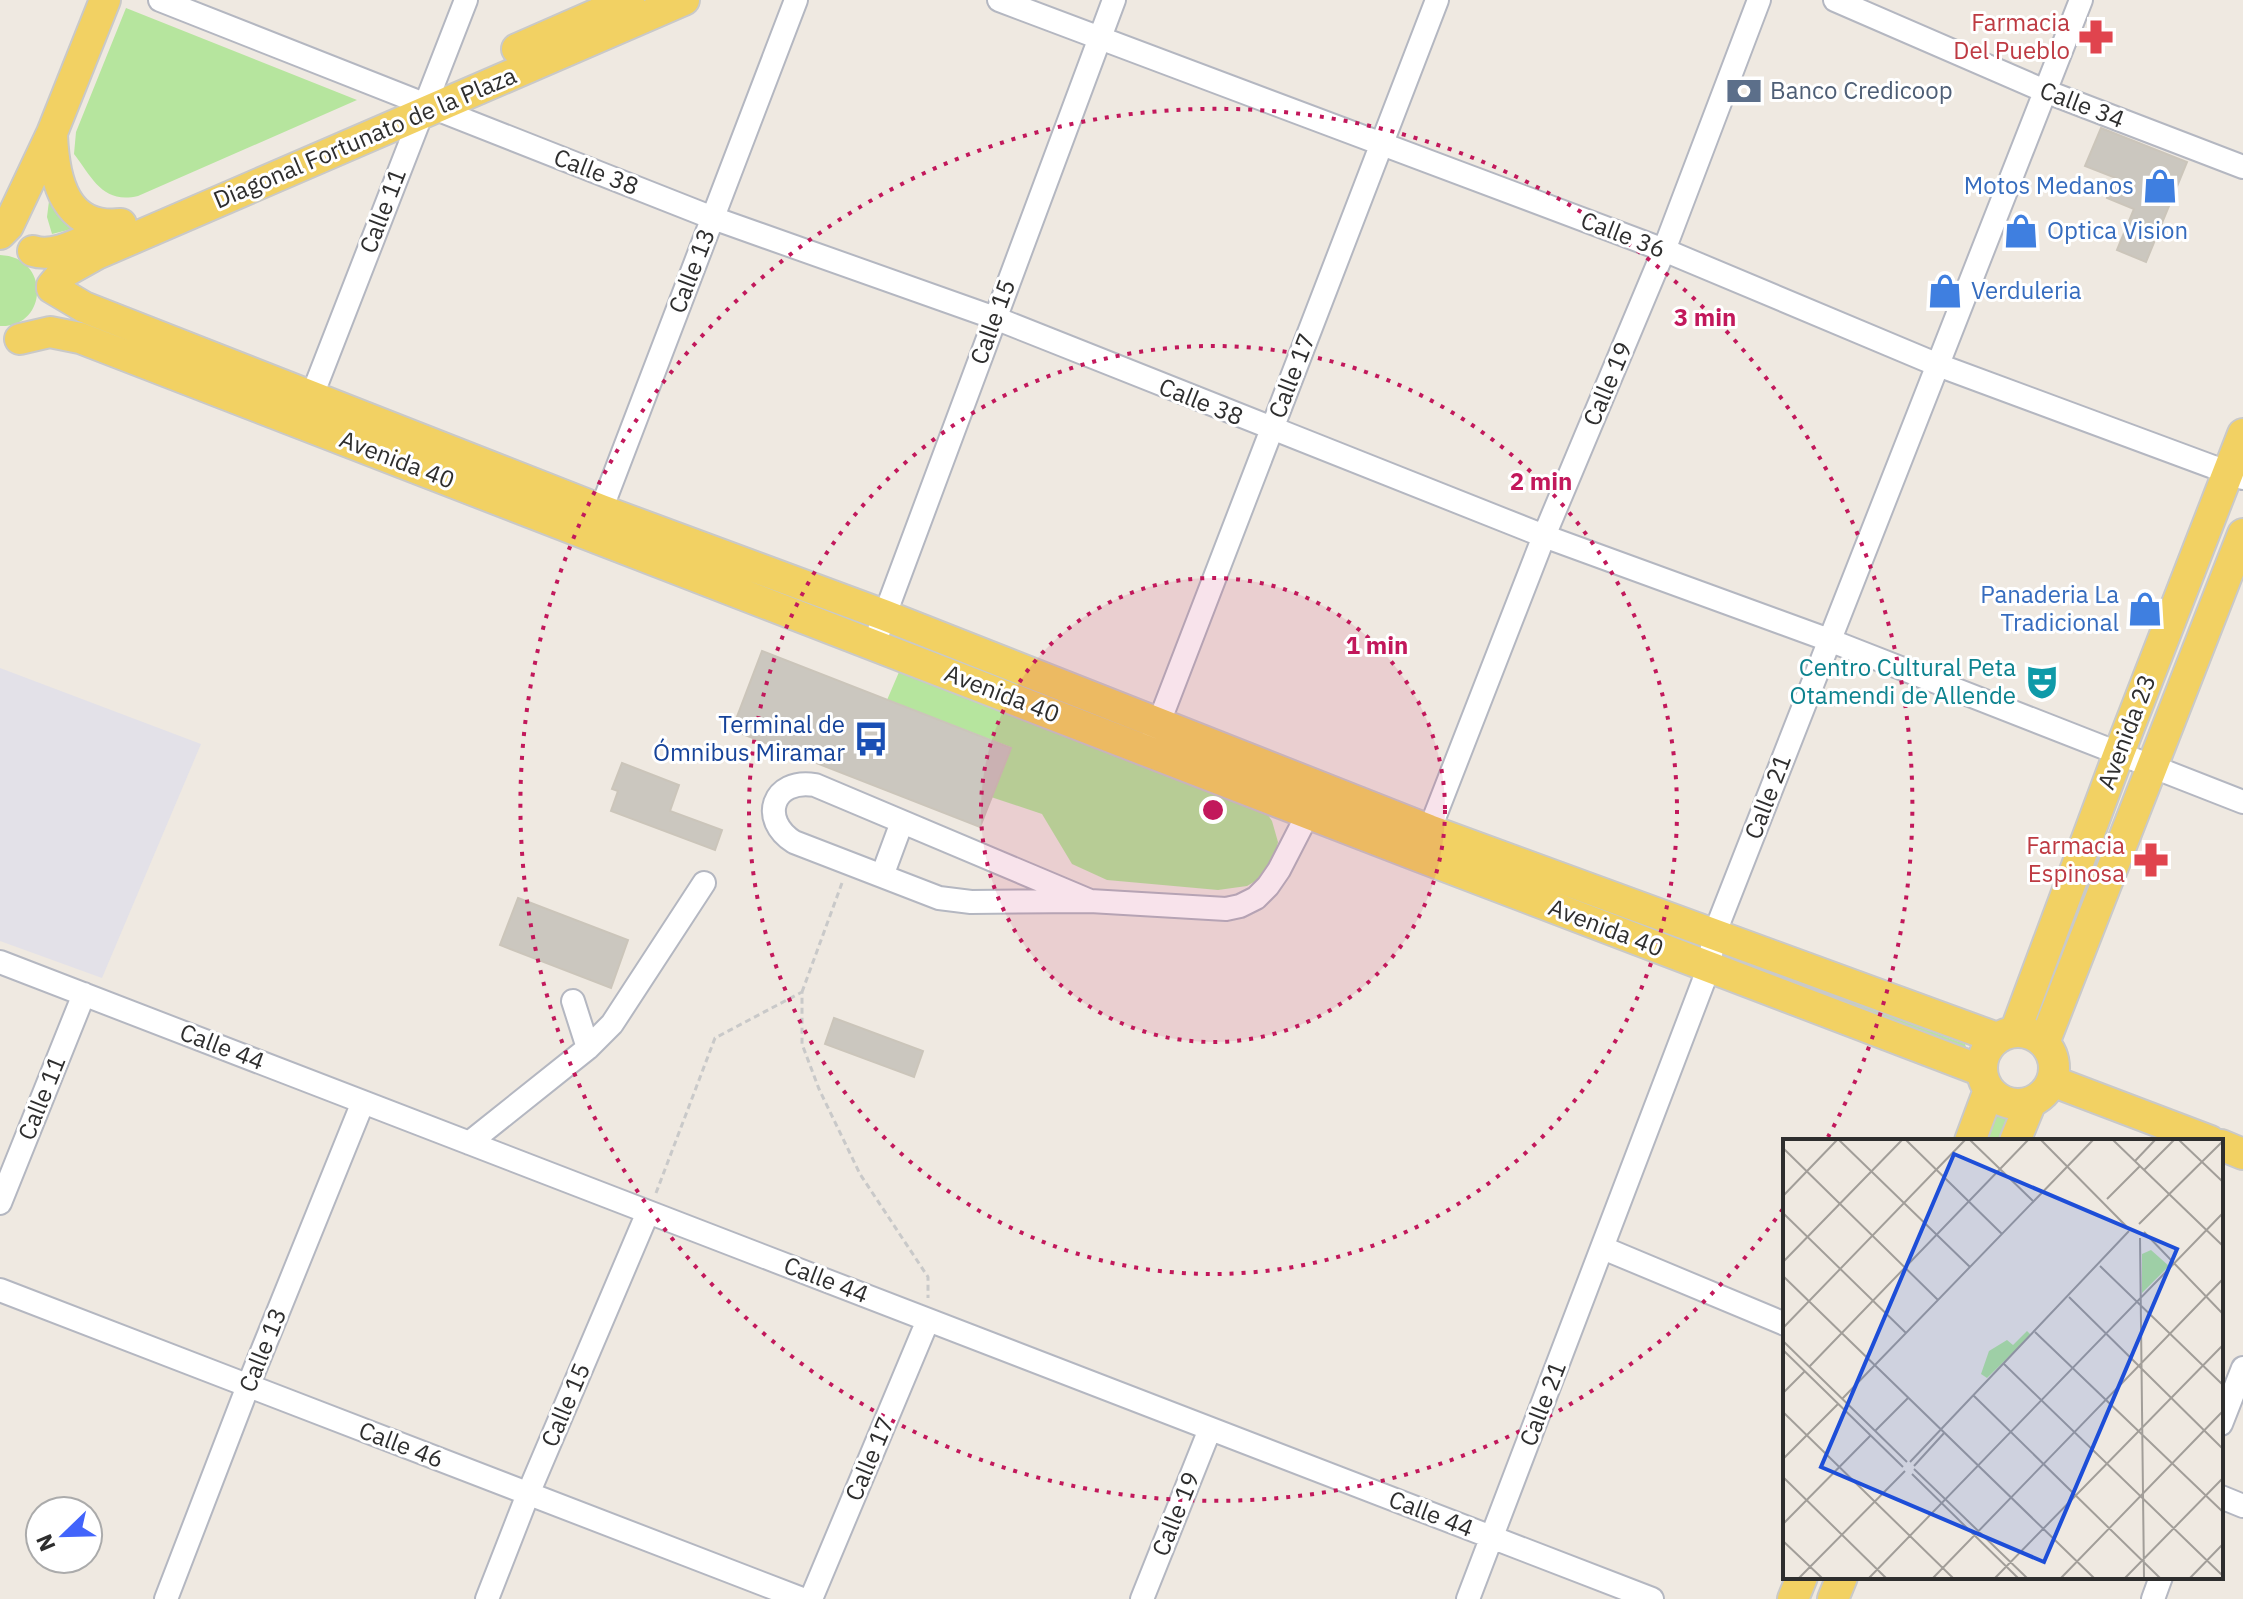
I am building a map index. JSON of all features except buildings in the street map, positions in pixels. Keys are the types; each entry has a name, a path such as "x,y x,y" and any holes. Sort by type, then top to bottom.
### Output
{"main road":[{"path":"6,342 40,324 47,313 52,287 42,260 15,243 24,236 52,133 105,0"},
{"name":"Diagonal Fortunato de la Plaza","path":"52,287 63,273 97,254 423,102 629,0"},
{"name":"Diagonal Fortunato de la Plaza","path":"15,243 46,253 64,248 684,0"},
{"path":"52,133 56,177 74,210 96,225 122,224"},
{"name":"Avenida 40","path":"52,287 84,307 573,529 874,644 1152,738 1424,843 1709,967 1986,1080 2008,1103 2041,1091 2203,1139"},
{"name":"Avenida 40","path":"6,342 50,332 65,333 307,410 601,510 884,615 1152,738"},
{"name":"Avenida 23","path":"2006,1035 2235,475 2243,434"},
{"name":"Avenida 23","path":"2044,1043 2243,534"},
{"name":"Avenida 40","path":"1424,843 1714,935 2006,1035 2036,1037 2044,1043"},
{"path":"1971,1139 1986,1080 1985,1053 2006,1035"},
{"path":"2016,1139 2053,1061 2044,1043"},
{"path":"2223,1146 2243,1154"},
{"path":"1793,1599 1801,1579"},
{"path":"1833,1599 1841,1579"}],"street":[{"name":"Calle 38","path":"160,0 713,218 995,318 1544,536 1829,640 2243,802"},
{"name":"Calle 11","path":"307,410 423,102 466,0"},
{"name":"Calle 13","path":"601,510 796,0"},
{"name":"Calle 36","path":"999,0 1664,250 1938,365 2235,475"},
{"name":"Calle 15","path":"874,644 1114,0"},
{"name":"Calle 17","path":"1152,738 1437,0"},
{"name":"Calle 19","path":"1424,843 1544,536 1664,250 1759,0"},
{"name":"Calle 34","path":"1835,0 2045,91 2243,167"},
{"name":"Calle 21","path":"1468,1599 1709,967 1714,935 2081,0"},
{"path":"573,529 601,510"},
{"path":"1090,901 815,785 803,783 791,786 780,792 774,801 773,813 787,838 939,898 971,902 1090,901 1210,909 1240,906 1256,898 1268,886 1314,801"},
{"path":"882,876 902,822"},
{"path":"469,1143 588,1048 612,1024 704,883"},
{"name":"Calle 44","path":"0,962 1652,1599"},
{"name":"Calle 11","path":"0,1203 84,994"},
{"path":"573,1001 588,1048"},
{"name":"Calle 13","path":"166,1599 363,1102"},
{"name":"Calle 15","path":"487,1599 528,1494 648,1212"},
{"path":"1603,1248 1783,1323"},
{"name":"Calle 46","path":"0,1290 802,1599"},
{"name":"Calle 17","path":"811,1599 928,1320"},
{"path":"2223,1419 2243,1368"},
{"name":"Calle 19","path":"1142,1599 1210,1429"},
{"path":"2223,1498 2243,1506"},
{"path":"2153,1599 2160,1579"}],"path":[{"path":"846,872 802,992 802,1044 860,1174 928,1277 928,1320"},
{"path":"648,1212 715,1038 802,992"}],"shaded area":[{"path":"0,668 201,744 102,978 0,941"}],"green space":[{"path":"126,8 357,100 138,196 126,198 107,193 74,154 76,132"},
{"path":"50,193 80,227 52,234 47,217"},
{"path":"0,255 17,259 28,267 35,279 37,292 35,305 27,316 16,324 0,326"},
{"path":"902,665 1266,812 1278,842 1273,862 1259,879 1247,886 1218,890 1107,880 1072,864 1042,814 991,797 1010,747 887,700"},
{"path":"1731,957 1965,1044 1966,1047 1728,960"},
{"path":"1996,1109 2010,1116 2004,1139 1979,1139"}],"place":[{"name":"Farmacia Del Pueblo","path":"2096,37"},
{"name":"Banco Credicoop","path":"1744,91"},
{"name":"Motos Medanos","path":"2160,186"},
{"name":"Optica Vision","path":"2021,231"},
{"name":"Verduleria","path":"1945,291"},
{"name":"Panaderia La Tradicional","path":"2145,609"},
{"name":"Centro Cultural Peta Otamendi de Allende","path":"2042,682"},
{"name":"Terminal de Ómnibus Miramar","path":"871,739"},
{"name":"Farmacia Espinosa","path":"2151,860"}]}
